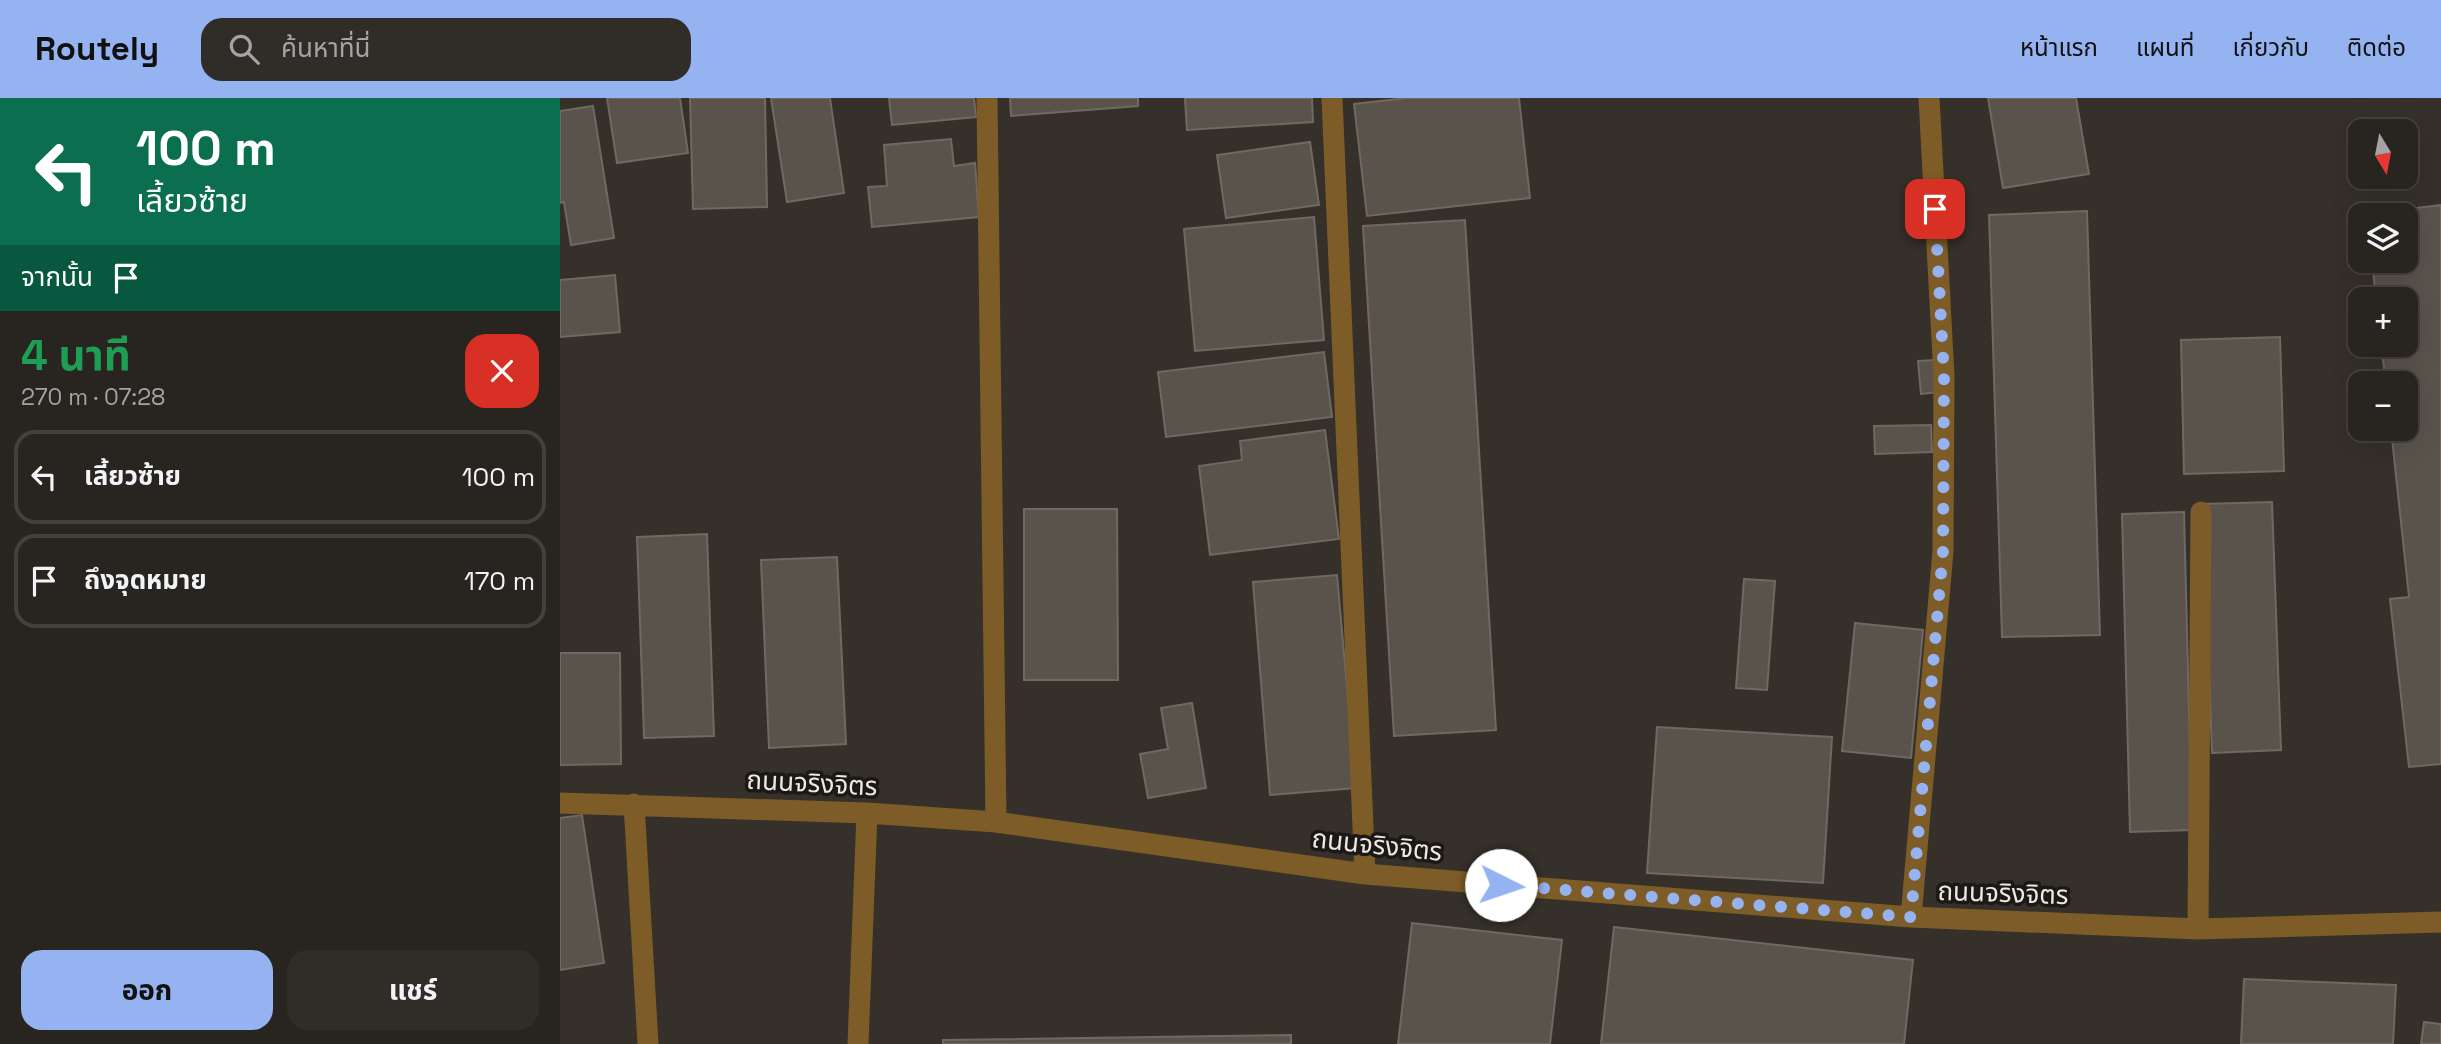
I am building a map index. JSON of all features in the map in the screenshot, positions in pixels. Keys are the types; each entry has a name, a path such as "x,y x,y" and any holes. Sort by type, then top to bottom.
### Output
{"street":[{"path":"987,98 996,822"},
{"path":"1332,98 1365,874"},
{"path":"1911,917 1943,551 1944,376 1929,98"},
{"path":"2198,929 2201,512"},
{"name":"ถนนจริงจิตร","path":"560,803 867,813 996,822 1365,874 1911,917 2198,929 2441,922"},
{"path":"634,804 648,1044"},
{"path":"858,1044 867,813"}],"building":[{"path":"607,98 680,98 688,153 617,163"},
{"path":"690,98 765,98 767,207 693,209"},
{"path":"771,98 830,98 844,193 787,202"},
{"path":"889,98 974,98 976,117 892,125"},
{"path":"1010,98 1138,98 1138,106 1011,116"},
{"path":"1185,98 1312,98 1313,122 1187,130"},
{"path":"1407,98 1519,98 1530,198 1367,216 1354,104"},
{"path":"1988,98 2076,98 2089,174 2003,188"},
{"path":"593,106 614,238 571,245 564,202 560,203 560,111"},
{"path":"951,139 954,166 975,163 979,217 872,227 868,187 887,186 884,145"},
{"path":"1310,142 1319,205 1226,218 1217,155"},
{"path":"2441,205 2441,764 2409,767 2390,599 2409,597 2392,441 2418,441 2418,371 2384,371 2383,357 2418,357 2418,287 2375,287 2373,273 2418,273 2418,208"},
{"path":"2087,211 2100,635 2002,637 1989,215"},
{"path":"1314,217 1324,340 1195,351 1184,229"},
{"path":"1465,220 1496,730 1394,736 1363,226"},
{"path":"615,275 620,332 560,337 560,280"},
{"path":"2280,337 2284,471 2184,474 2181,340"},
{"path":"1324,352 1332,417 1166,437 1158,372"},
{"path":"1935,360 1938,392 1921,394 1918,361"},
{"path":"1931,425 1932,452 1875,454 1874,426"},
{"path":"1325,430 1339,539 1210,555 1199,466 1242,460 1240,441"},
{"path":"2272,502 2281,750 2212,753 2203,504"},
{"path":"1024,509 1117,509 1118,680 1024,680"},
{"path":"2184,512 2192,830 2130,832 2122,514"},
{"path":"707,534 714,736 644,738 637,537"},
{"path":"837,557 846,744 769,748 761,560"},
{"path":"1337,575 1356,788 1270,795 1253,582"},
{"path":"1744,579 1775,581 1767,690 1736,688"},
{"path":"1855,623 1923,630 1911,758 1842,751"},
{"path":"560,653 620,653 621,764 560,765"},
{"path":"1192,703 1206,788 1148,798 1140,754 1168,749 1161,708"},
{"path":"1657,727 1832,737 1823,883 1647,873"},
{"path":"582,815 604,963 560,970 560,818"},
{"path":"1412,923 1562,940 1550,1044 1398,1044"},
{"path":"1614,927 1913,960 1904,1044 1601,1044"},
{"path":"2244,979 2396,985 2393,1044 2241,1044"},
{"path":"2424,1022 2441,1024 2441,1044 2421,1044"},
{"path":"1291,1035 1291,1044 943,1044 943,1040"}],"route":[{"path":"1501,885 1911,917 1943,551 1944,376 1935,209"}]}
